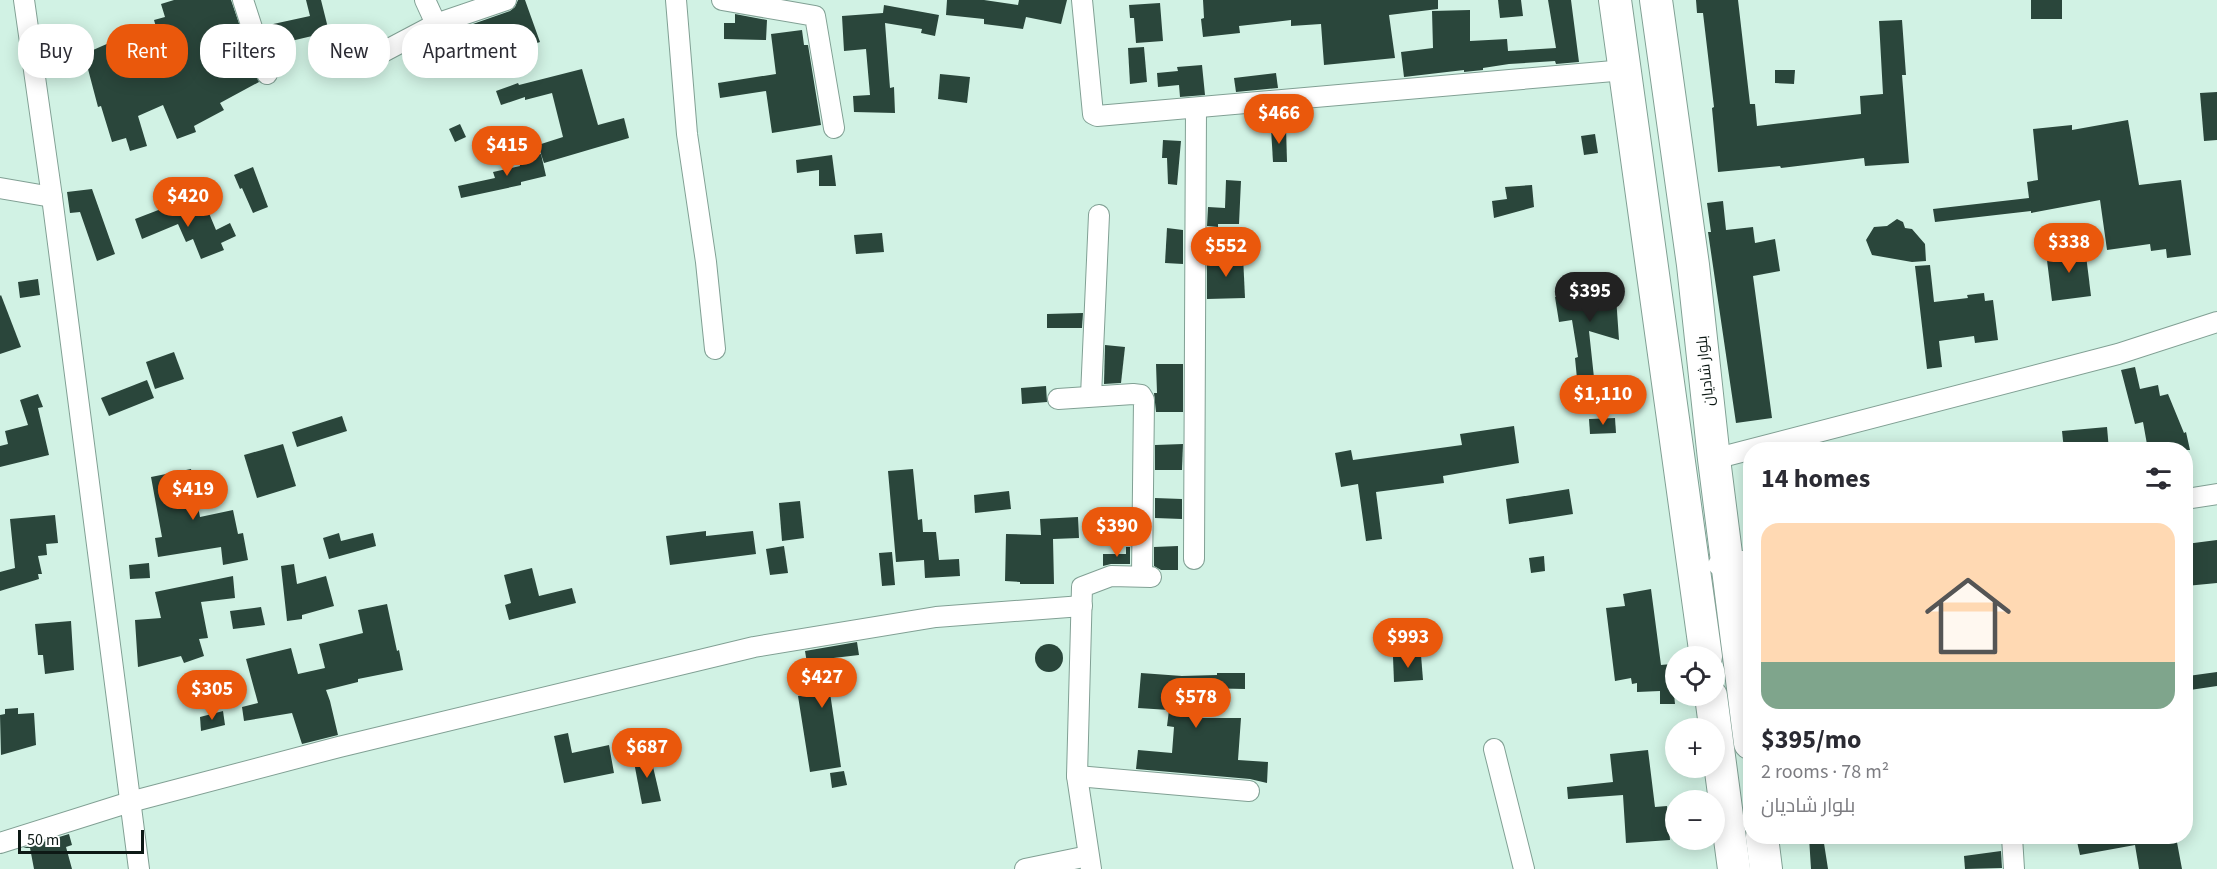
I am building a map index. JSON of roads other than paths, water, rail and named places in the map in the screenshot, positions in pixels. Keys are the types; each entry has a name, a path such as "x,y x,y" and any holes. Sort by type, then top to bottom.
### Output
{"main road":[{"path":"1615,0 1704,646"},
{"name":"بلوار شادیان","path":"1656,0 1694,265 1714,459 1739,562 1743,628"},
{"path":"1712,706 1734,869"},
{"path":"1763,844 1766,869"}],"street":[{"path":"24,0 52,197 139,869"},
{"path":"243,0 251,24"},
{"path":"425,0 436,24 506,0"},
{"path":"676,0 687,134 706,262 715,349"},
{"path":"727,0 815,16 834,128"},
{"path":"1083,0 1094,114 1102,116 1625,70"},
{"path":"1194,559 1196,108"},
{"path":"0,188 52,197"},
{"path":"1091,396 1100,215"},
{"path":"1778,442 2118,354 2217,322"},
{"path":"1025,869 1089,862 1077,776 1083,585 1111,576 1147,576 1144,400 1141,395 1133,394 1058,399"},
{"path":"1714,459 1743,451"},
{"path":"2193,498 2217,494"},
{"path":"1694,569 1739,562"},
{"path":"0,843 130,802 339,747 754,647 936,617 1082,597"},
{"path":"1494,749 1524,869"},
{"path":"1077,776 1249,791"},
{"path":"2012,844 2014,869"}]}
